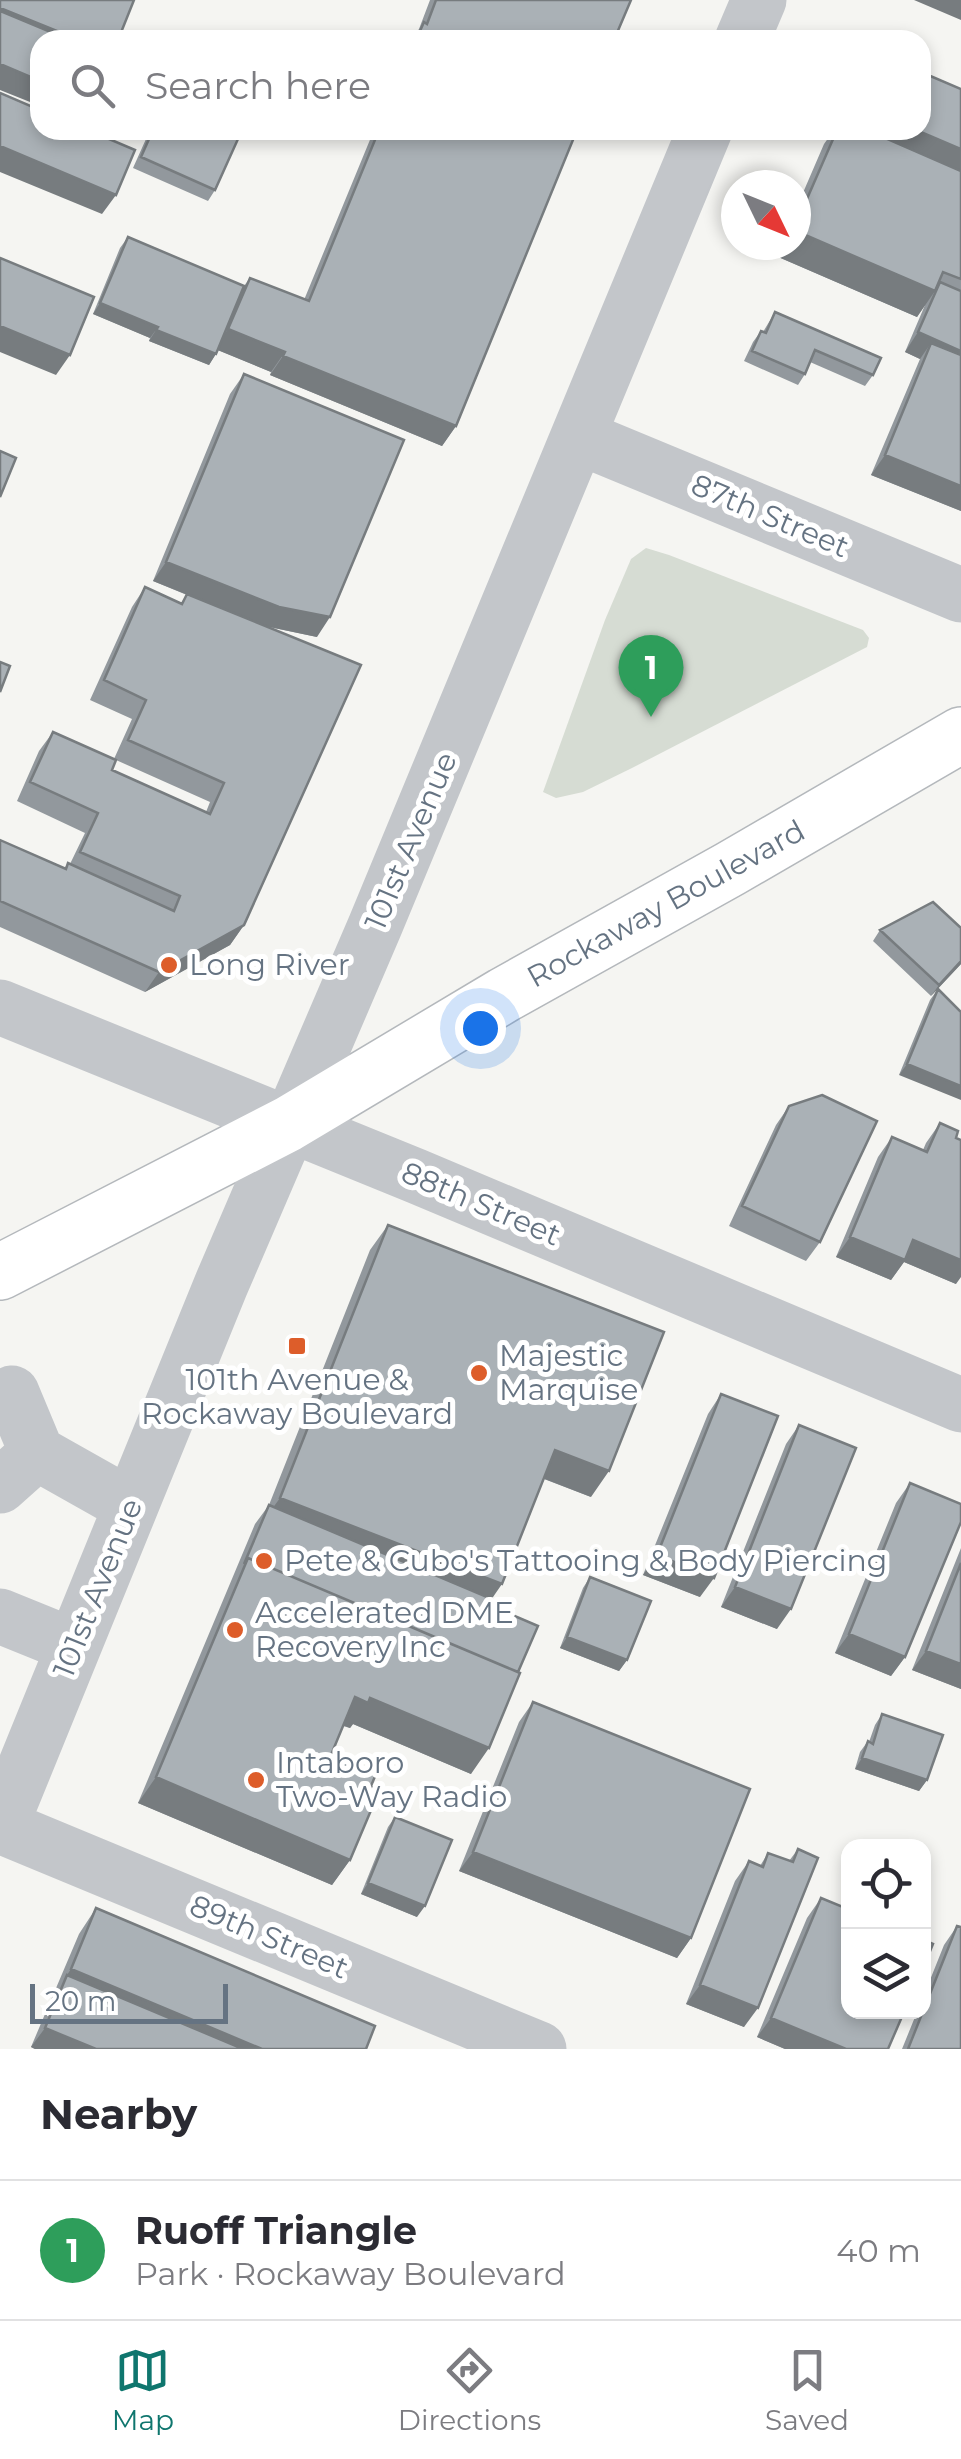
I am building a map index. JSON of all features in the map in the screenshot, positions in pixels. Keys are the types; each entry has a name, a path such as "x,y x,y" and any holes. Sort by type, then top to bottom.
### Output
{"main road":[{"name":"Rockaway Boulevard","path":"0,1272 288,1124 961,735"}],"street":[{"path":"746,30 758,0"},
{"name":"101st Avenue","path":"0,1827 288,1124 375,926 701,140"},
{"name":"87th Street","path":"580,437 961,595"},
{"name":"88th Street","path":"0,1007 961,1404"},
{"path":"4,1387 18,1470 131,1506"},
{"path":"0,1616 74,1646"},
{"name":"89th Street","path":"0,1827 539,2049"}],"shaded area":[{"path":"646,548 863,630 869,638 867,647 583,792 556,798 543,792 605,620 631,559"}],"building":[{"path":"0,0 134,0 122,30 54,30 0,8"},
{"path":"436,0 631,0 618,30 420,30 424,22 427,24"},
{"path":"0,11 46,30 30,30 30,77 0,64"},
{"path":"931,76 961,89 961,149 931,136"},
{"path":"0,93 30,106 30,140 112,140 135,150 116,195 0,146"},
{"path":"149,140 238,140 215,190 141,157"},
{"path":"375,140 573,140 456,426 283,356 285,352 228,329 250,278 309,301"},
{"path":"833,140 890,140 961,171 961,279 943,272 935,291 811,237 811,190"},
{"path":"128,237 244,286 216,354 100,303"},
{"path":"0,258 94,297 70,355 0,326"},
{"path":"940,282 961,291 961,351 918,332"},
{"path":"775,312 881,358 873,375 815,350 805,374 752,351"},
{"path":"931,343 961,355 961,486 885,455"},
{"path":"244,374 404,440 330,617 279,607 166,562"},
{"path":"0,451 16,458 0,497"},
{"path":"145,587 182,604 187,594 361,665 244,925 159,972 0,901 0,840 66,869 68,863 174,911 180,896 80,852 98,813 30,782 53,732 116,760 112,770 210,814 224,783 128,740 146,700 104,680"},
{"path":"0,662 10,666 0,692"},
{"path":"933,902 961,928 961,961 939,985 880,930"},
{"path":"938,989 961,1012 961,1086 907,1064"},
{"path":"822,1095 877,1121 820,1242 742,1206 789,1106"},
{"path":"940,1123 958,1131 956,1138 961,1140 961,1260 913,1240 905,1260 850,1237 892,1137 927,1152"},
{"path":"388,1225 664,1332 609,1471 555,1450 502,1584 280,1498"},
{"path":"721,1394 778,1416 714,1578 657,1555"},
{"path":"799,1425 856,1448 791,1609 735,1587"},
{"path":"910,1483 961,1504 961,1522 905,1657 849,1634"},
{"path":"269,1505 499,1602 496,1608 538,1626 518,1672 248,1558 244,1564"},
{"path":"248,1558 520,1673 489,1748 370,1698 368,1703 355,1697 331,1755 376,1774 371,1786 380,1789 350,1860 156,1777"},
{"path":"961,1563 961,1664 926,1651"},
{"path":"590,1577 651,1601 627,1660 567,1637"},
{"path":"533,1702 750,1789 691,1938 473,1852"},
{"path":"882,1714 943,1735 927,1780 862,1758 868,1741 873,1744"},
{"path":"395,1817 452,1840 425,1906 368,1883"},
{"path":"798,1849 818,1858 758,2008 700,1985 749,1861 763,1867 768,1853 793,1862"},
{"path":"821,1898 841,1906 841,2019 901,2019 888,2049 846,2049 771,2018"},
{"path":"96,1908 375,2026 366,2049 262,2049 71,1969"},
{"path":"957,1926 961,1927 961,2049 908,2049 920,2019 931,2019 931,1991"},
{"path":"67,1975 243,2049 96,2049 45,2028"}],"place":[{"name":"Ruoff Triangle","path":"651,717"},
{"name":"Long River","path":"169,965"},
{"name":"101th Avenue & Rockaway Boulevard","path":"297,1346"},
{"name":"Majestic Marquise","path":"479,1373"},
{"name":"Pete & Cubo's Tattooing & Body Piercing","path":"264,1561"},
{"name":"Accelerated DME Recovery Inc","path":"235,1630"},
{"name":"Intaboro Two-Way Radio","path":"256,1780"}]}
